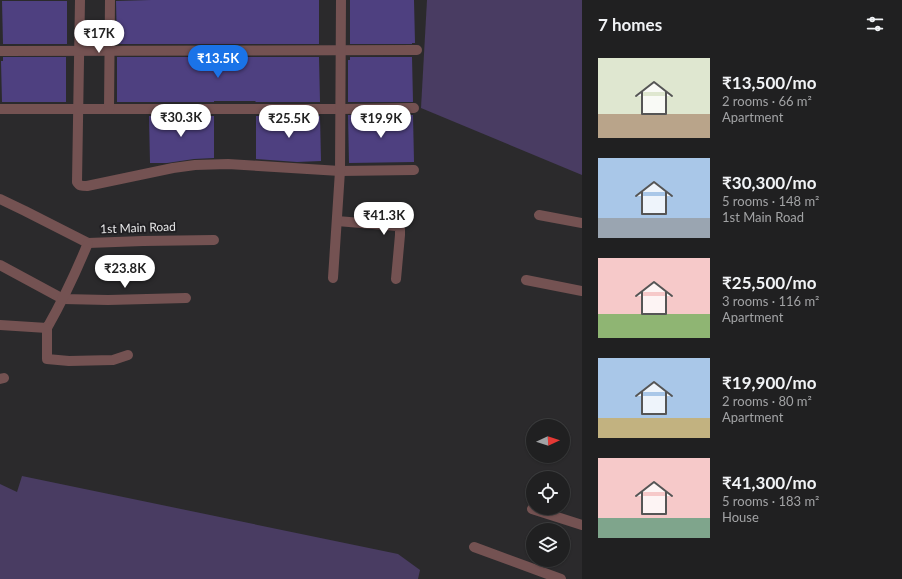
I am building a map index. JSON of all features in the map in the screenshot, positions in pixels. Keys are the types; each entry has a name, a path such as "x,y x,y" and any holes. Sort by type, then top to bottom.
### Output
{"street":[{"path":"80,0 78,184 84,186 173,168 212,164 340,171 414,170"},
{"path":"109,109 110,0"},
{"path":"333,278 340,171 341,0"},
{"path":"0,51 417,50"},
{"path":"0,109 414,108"},
{"name":"1st Main Road","path":"0,199 88,243 151,240 214,240"},
{"path":"539,215 582,223"},
{"path":"337,221 397,226 400,229 400,235 396,279"},
{"path":"88,243 63,299 47,328 47,359 69,361 113,360 128,355"},
{"path":"0,265 63,299 108,300 186,298"},
{"path":"526,280 582,291"},
{"path":"0,325 47,328"},
{"path":"551,515 582,525"},
{"path":"474,547 561,579"}],"shaded area":[{"path":"427,0 582,0 582,175 421,108"},
{"path":"22,476 398,554 420,570 418,579 0,579 0,484 17,492"}],"building":[{"path":"319,0 319,44 117,44 116,1"},
{"path":"350,0 414,0 415,43 350,44"},
{"path":"2,1 67,1 67,44 3,44"},
{"path":"3,57 66,57 66,102 2,102 1,61 3,61"},
{"path":"117,57 319,57 320,102 117,102"},
{"path":"350,57 412,57 413,102 348,102 348,60 350,60"},
{"path":"348,115 413,115 414,162 349,163"},
{"path":"149,116 214,116 214,158 167,163 150,163"},
{"path":"256,116 320,116 321,161 297,162 256,159"}]}
